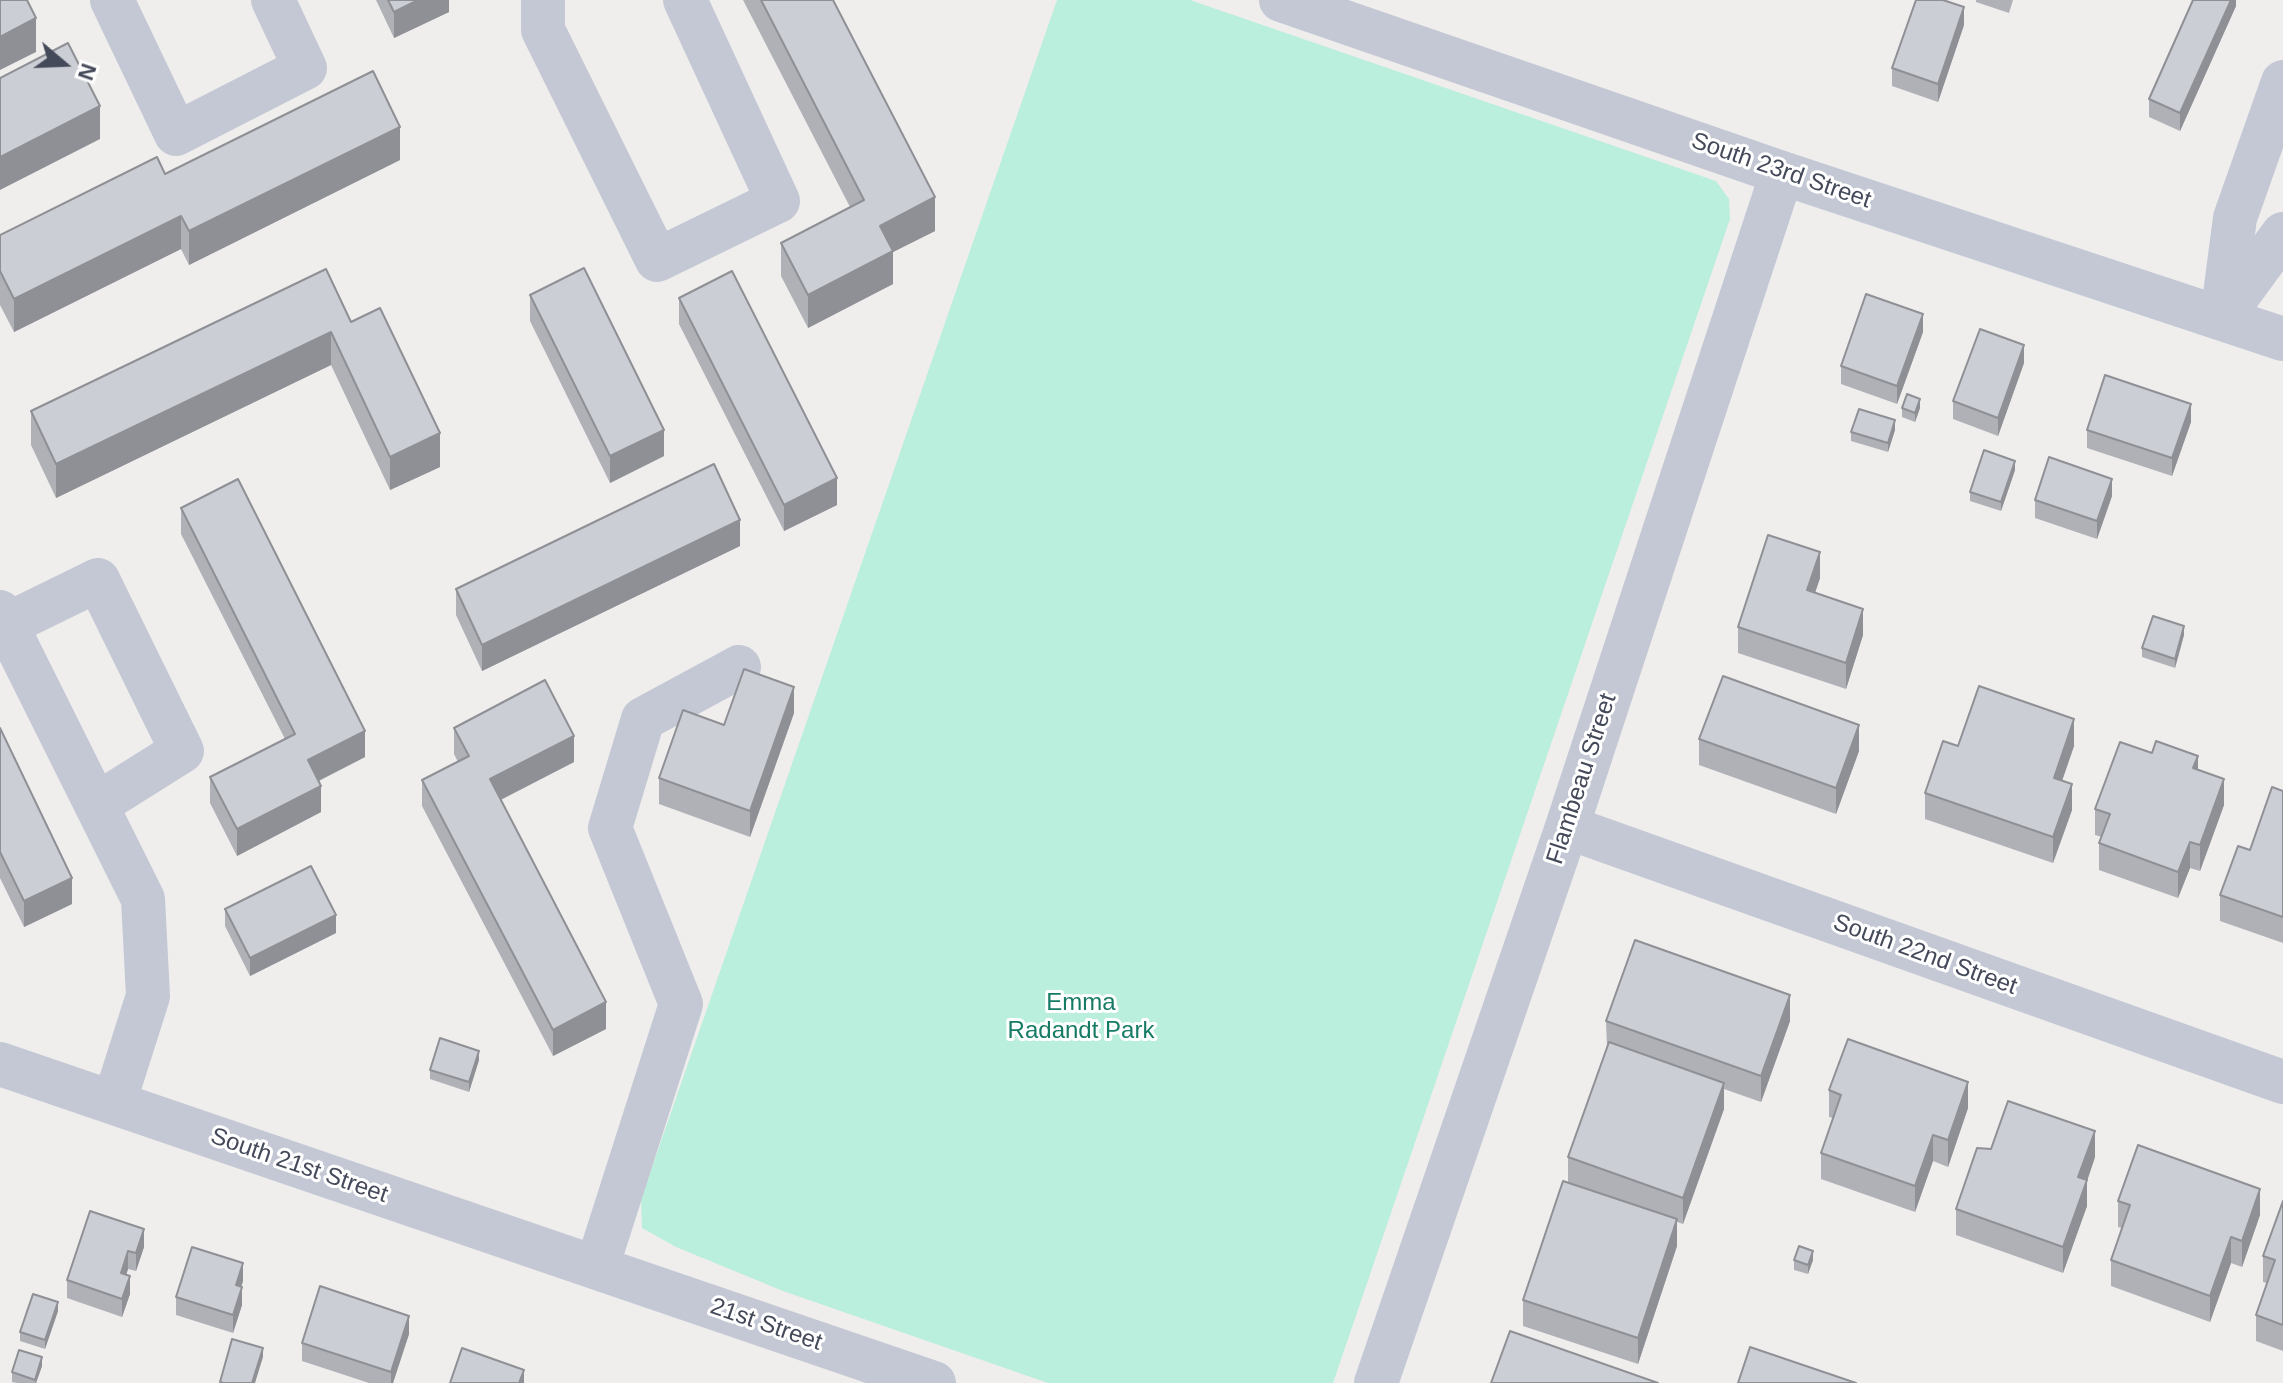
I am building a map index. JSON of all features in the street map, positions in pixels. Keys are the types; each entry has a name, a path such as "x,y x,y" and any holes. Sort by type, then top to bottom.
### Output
{"street":[{"path":"112,0 176,134 305,68 273,0"},
{"path":"543,0 543,30 657,260 778,201 685,0"},
{"name":"South 23rd Street","path":"1281,0 1782,173 2283,339"},
{"path":"2222,317 2235,218 2283,82"},
{"name":"Flambeau Street","path":"1376,1383 1567,827 1782,173"},
{"path":"2222,317 2283,234"},
{"path":"96,805 182,751 98,580 7,640 143,899 148,996 114,1103"},
{"path":"597,1267 681,1004 610,828 643,719 739,667"},
{"name":"South 22nd Street","path":"1567,827 2283,1082"},
{"name":"South 21st Street","path":"0,1064 597,1267"},
{"name":"21st Street","path":"597,1267 934,1383"}],"green space":[{"name":"Emma Radandt Park","path":"1057,0 1190,0 1716,181 1729,199 1730,219 1333,1383 1048,1383 783,1291 676,1247 642,1228 641,1199"}],"building":[{"path":"0,0 27,0 36,18 0,37"},
{"path":"388,0 418,0 394,12"},
{"path":"761,0 833,0 935,197 880,226 893,251 808,295 781,243 864,200"},
{"path":"1916,0 1943,0 1964,7 1938,84 1892,68"},
{"path":"2193,0 2231,0 2180,113 2149,99"},
{"path":"68,43 100,106 0,157 0,78"},
{"path":"373,71 400,127 189,231 181,216 14,299 0,271 0,235 157,157 165,174"},
{"path":"584,268 664,430 610,456 530,295"},
{"path":"326,269 351,322 380,308 440,433 390,457 331,332 56,464 31,411"},
{"path":"732,271 837,478 784,505 679,298"},
{"path":"1866,294 1923,314 1897,386 1841,366"},
{"path":"1980,329 2024,345 1998,418 1953,401"},
{"path":"2105,375 2191,404 2172,458 2087,430"},
{"path":"1907,394 1920,399 1915,413 1902,408"},
{"path":"1859,409 1895,420 1888,443 1851,432"},
{"path":"1984,450 2015,461 2001,502 1970,492"},
{"path":"2049,457 2112,479 2097,521 2035,500"},
{"path":"714,464 740,520 482,645 456,589"},
{"path":"238,479 365,731 308,760 321,786 237,829 210,777 295,734 181,508"},
{"path":"1768,535 1820,552 1807,590 1863,609 1846,663 1738,627"},
{"path":"2153,616 2184,626 2175,659 2142,648"},
{"path":"744,669 794,687 750,811 659,778 683,710 724,725"},
{"path":"1723,676 1859,725 1836,788 1699,739"},
{"path":"545,680 574,736 490,779 606,1002 553,1030 422,780 469,756 454,728"},
{"path":"1979,686 2074,719 2054,778 2072,784 2053,837 1925,793 1943,741 1958,746"},
{"path":"0,728 72,878 24,901 0,852"},
{"path":"2156,741 2198,756 2193,768 2224,779 2200,845 2190,842 2178,872 2099,843 2110,814 2095,809 2120,742 2152,753"},
{"path":"2272,787 2283,791 2283,917 2220,895 2238,846 2250,850"},
{"path":"311,866 336,915 250,958 225,909"},
{"path":"1635,940 1790,995 1761,1076 1606,1021"},
{"path":"440,1038 479,1051 469,1082 430,1070"},
{"path":"1848,1039 1968,1082 1948,1140 1933,1135 1915,1186 1821,1153 1841,1095 1829,1090"},
{"path":"1609,1042 1724,1083 1683,1198 1568,1157"},
{"path":"2008,1101 2095,1131 2078,1177 2087,1180 2063,1247 1956,1209 1977,1148 1991,1149"},
{"path":"2138,1145 2260,1189 2242,1241 2231,1237 2210,1296 2111,1260 2130,1205 2118,1201"},
{"path":"1563,1181 1677,1219 1638,1338 1523,1300"},
{"path":"2283,1201 2283,1325 2256,1315 2275,1260 2263,1256"},
{"path":"90,1211 144,1229 136,1253 128,1251 121,1273 130,1276 122,1299 67,1280"},
{"path":"1799,1246 1813,1251 1808,1265 1794,1260"},
{"path":"192,1247 243,1263 236,1285 242,1287 233,1315 176,1297"},
{"path":"320,1286 409,1316 391,1372 302,1343"},
{"path":"33,1294 58,1302 45,1340 20,1332"},
{"path":"1510,1331 1658,1383 1491,1383"},
{"path":"232,1339 263,1348 252,1383 220,1382"},
{"path":"1750,1347 1856,1383 1738,1383"},
{"path":"462,1348 524,1370 519,1383 450,1383"},
{"path":"19,1350 42,1357 35,1380 12,1372"}]}
